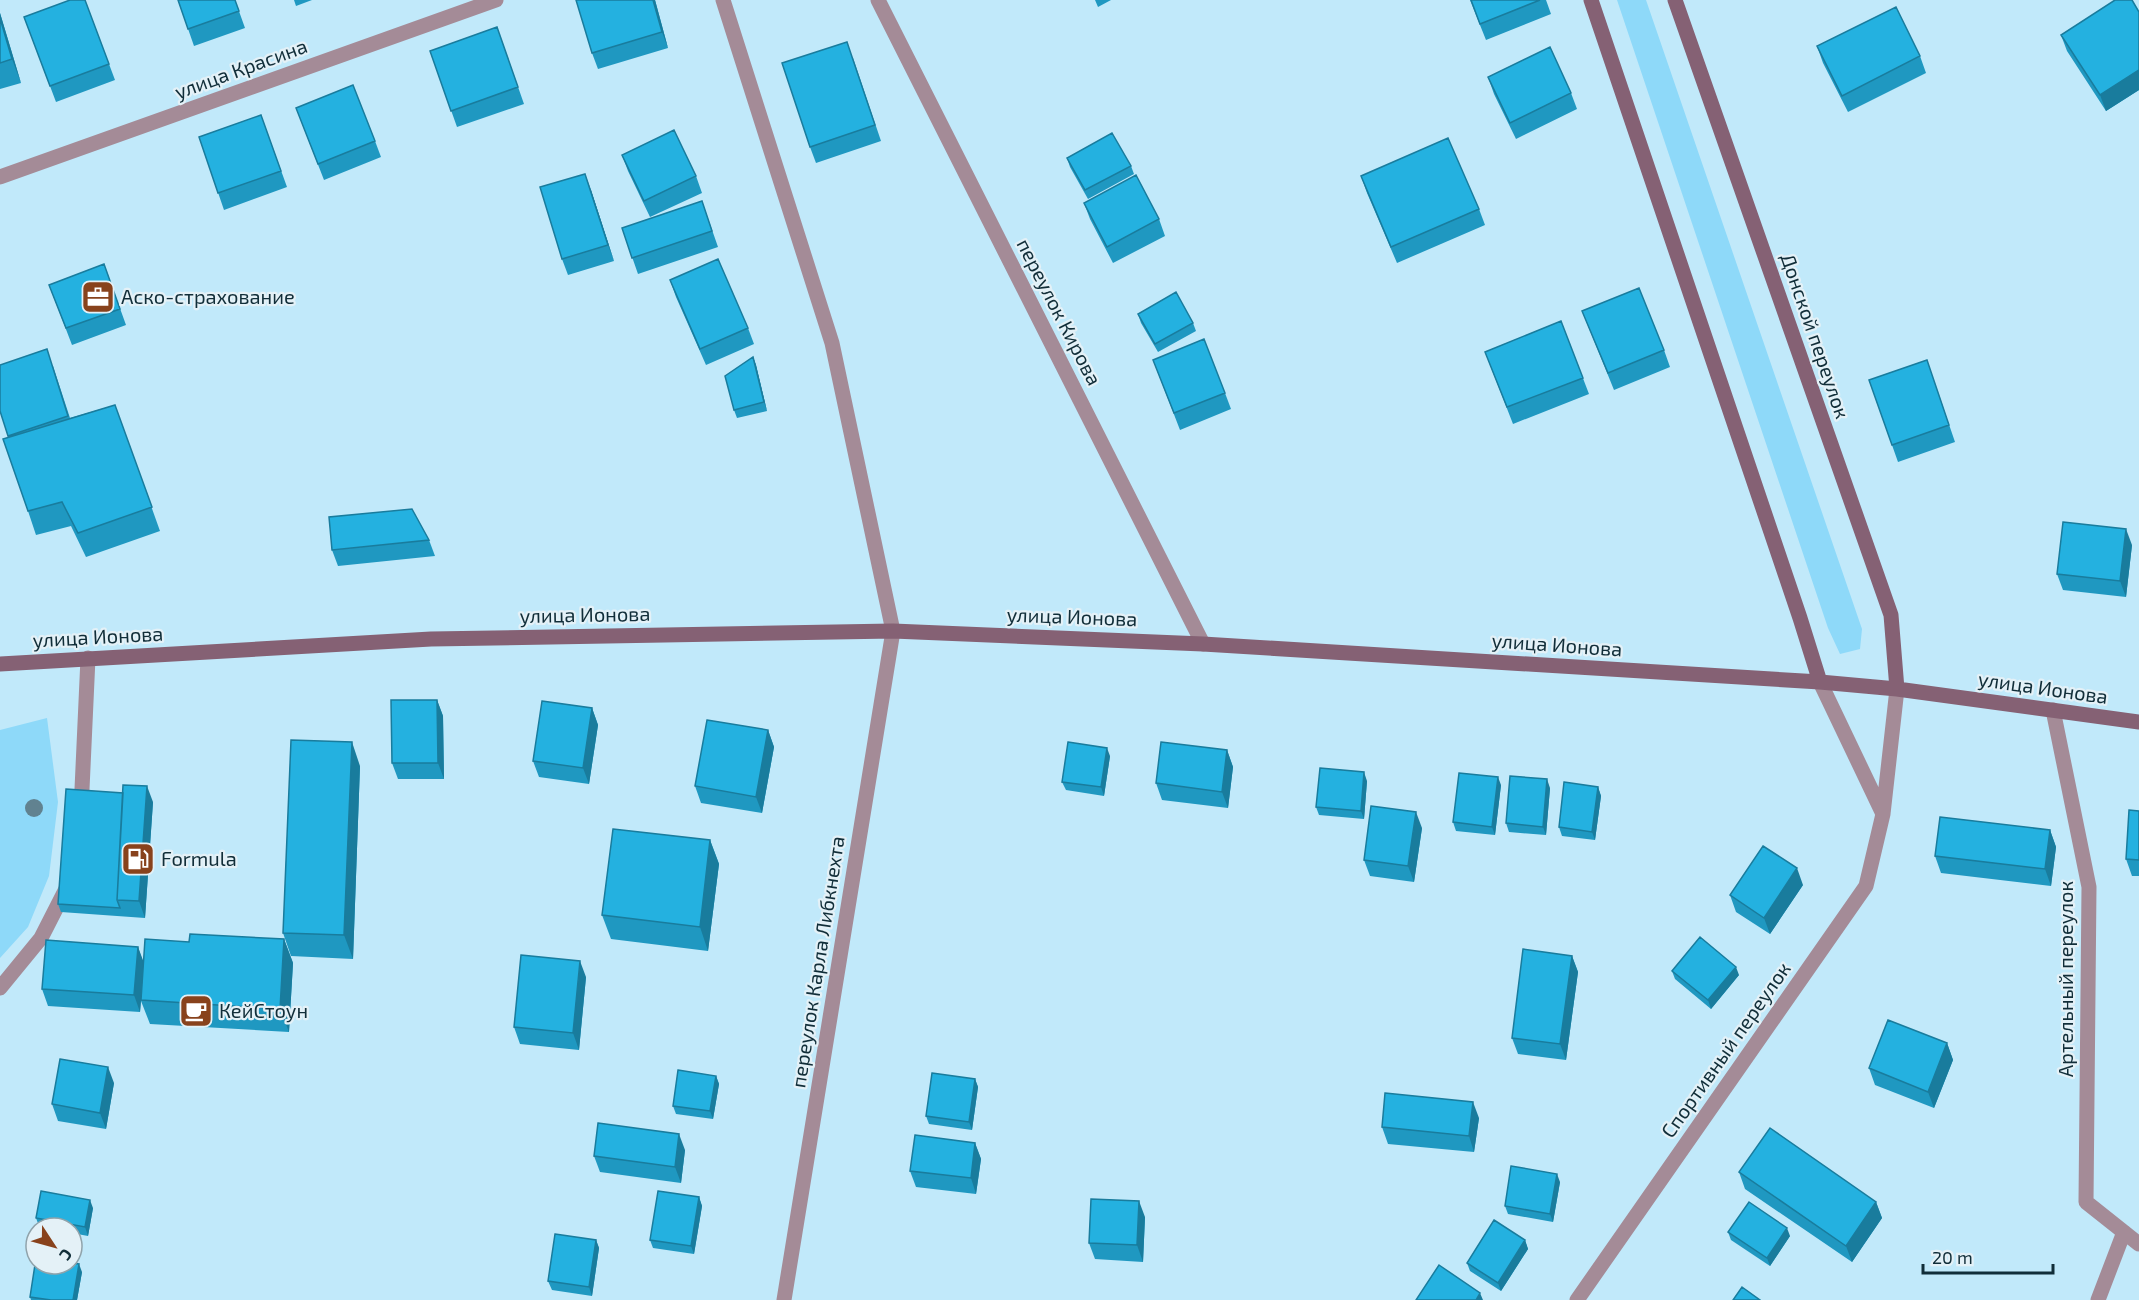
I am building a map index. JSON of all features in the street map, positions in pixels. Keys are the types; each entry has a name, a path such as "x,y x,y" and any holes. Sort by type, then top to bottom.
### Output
{"main road":[{"path":"1591,0 1820,682"},
{"name":"Донской переулок","path":"1675,0 1891,615 1897,689"},
{"name":"улица Ионова","path":"0,664 431,639 893,631 1203,644 1820,682 1897,689 2139,722"}],"street":[{"name":"улица Красина","path":"0,177 496,0"},
{"path":"723,0 832,343 893,631"},
{"name":"переулок Кирова","path":"878,0 1203,644"},
{"name":"переулок Карла Либкнехта","path":"784,1300 893,631"},
{"path":"79,830 88,658"},
{"path":"1820,682 1883,814"},
{"name":"Спортивный переулок","path":"1577,1300 1866,886 1883,814 1897,689"},
{"name":"Артельный переулок","path":"2054,710 2089,887 2086,1202 2139,1244"},
{"path":"0,988 41,938 71,880 72,870"},
{"path":"2098,1300 2124,1232"}],"shaded area":[{"path":"1617,0 1646,0 1862,629 1860,649 1840,654 1828,628"},
{"path":"47,718 58,802 49,876 28,927 0,958 0,730"}],"building":[{"path":"70,0 85,0 109,64 50,86 24,17"},
{"path":"178,0 235,0 239,11 188,29"},
{"path":"576,0 653,0 662,32 592,53"},
{"path":"1471,0 1540,0 1480,24"},
{"path":"2115,0 2132,0 2139,12 2139,70 2100,95 2061,35"},
{"path":"1896,7 1920,56 1842,96 1817,46"},
{"path":"0,18 12,59 0,63"},
{"path":"497,27 518,87 451,111 430,51"},
{"path":"847,42 875,125 810,147 782,63"},
{"path":"1550,47 1571,93 1510,123 1488,77"},
{"path":"353,85 375,141 318,164 296,108"},
{"path":"261,115 281,171 218,193 199,137"},
{"path":"674,130 696,176 644,201 622,155"},
{"path":"1112,133 1131,166 1085,190 1067,158"},
{"path":"1448,138 1479,209 1391,247 1361,176"},
{"path":"585,174 608,245 562,259 540,187"},
{"path":"1136,175 1159,219 1107,247 1084,203"},
{"path":"702,201 712,231 632,258 622,228"},
{"path":"718,259 748,328 700,349 670,280"},
{"path":"104,264 120,309 66,328 49,285"},
{"path":"1639,288 1664,350 1608,373 1582,311"},
{"path":"1176,292 1193,323 1155,344 1138,314"},
{"path":"1561,321 1583,378 1507,407 1485,352"},
{"path":"1204,339 1225,393 1174,413 1153,360"},
{"path":"47,349 68,416 8,436 0,411 0,365"},
{"path":"753,357 764,402 734,410 725,376"},
{"path":"1927,360 1949,425 1892,445 1869,380"},
{"path":"115,405 152,507 78,533 62,502 28,511 3,439"},
{"path":"412,509 429,540 332,550 329,517"},
{"path":"2063,522 2126,529 2120,581 2057,574"},
{"path":"391,700 437,700 438,763 392,763"},
{"path":"542,701 592,708 583,768 533,761"},
{"path":"707,720 768,730 756,797 695,786"},
{"path":"291,740 352,742 344,935 283,933"},
{"path":"1068,742 1107,748 1101,787 1062,782"},
{"path":"1161,742 1227,750 1222,792 1156,783"},
{"path":"1320,768 1364,772 1361,811 1316,807"},
{"path":"1459,773 1498,777 1492,827 1453,822"},
{"path":"1510,776 1547,779 1543,827 1506,823"},
{"path":"1564,782 1598,787 1592,832 1559,827"},
{"path":"123,785 147,786 139,901 117,900"},
{"path":"66,789 123,793 117,900 120,908 58,904"},
{"path":"1371,806 1416,812 1408,866 1364,860"},
{"path":"2129,810 2139,811 2139,860 2126,859"},
{"path":"1940,817 2050,830 2045,869 1935,856"},
{"path":"613,829 710,840 700,927 602,915"},
{"path":"1763,846 1797,868 1764,918 1730,895"},
{"path":"190,934 284,939 280,1009 141,1000 145,939 189,942"},
{"path":"1700,937 1736,967 1708,1000 1672,971"},
{"path":"46,940 138,947 134,995 42,989"},
{"path":"1523,949 1572,956 1560,1044 1512,1038"},
{"path":"521,955 580,961 573,1033 514,1027"},
{"path":"1888,1020 1947,1043 1928,1092 1869,1068"},
{"path":"60,1059 108,1067 100,1113 52,1104"},
{"path":"678,1070 716,1076 710,1111 673,1106"},
{"path":"932,1073 975,1079 969,1122 926,1116"},
{"path":"1385,1093 1473,1102 1469,1136 1382,1127"},
{"path":"598,1123 679,1134 675,1167 594,1156"},
{"path":"1770,1128 1876,1202 1846,1246 1739,1172"},
{"path":"915,1135 975,1143 971,1178 910,1171"},
{"path":"1511,1166 1557,1174 1550,1214 1505,1206"},
{"path":"41,1191 90,1200 85,1227 84,1216 36,1216"},
{"path":"658,1191 699,1197 691,1246 650,1240"},
{"path":"1091,1199 1139,1201 1137,1245 1089,1243"},
{"path":"1749,1202 1787,1228 1767,1258 1728,1232"},
{"path":"1494,1220 1525,1240 1498,1283 1467,1263"},
{"path":"555,1234 596,1240 589,1287 548,1281"},
{"path":"1439,1265 1480,1293 1476,1300 1416,1300"},
{"path":"33,1276 77,1276 73,1300 30,1297"},
{"path":"1742,1287 1760,1300 1733,1300"}],"place":[{"name":"Аско-страхование","path":"98,297"},
{"name":"Formula","path":"138,859"},
{"name":"КейСтоун","path":"196,1011"}]}
